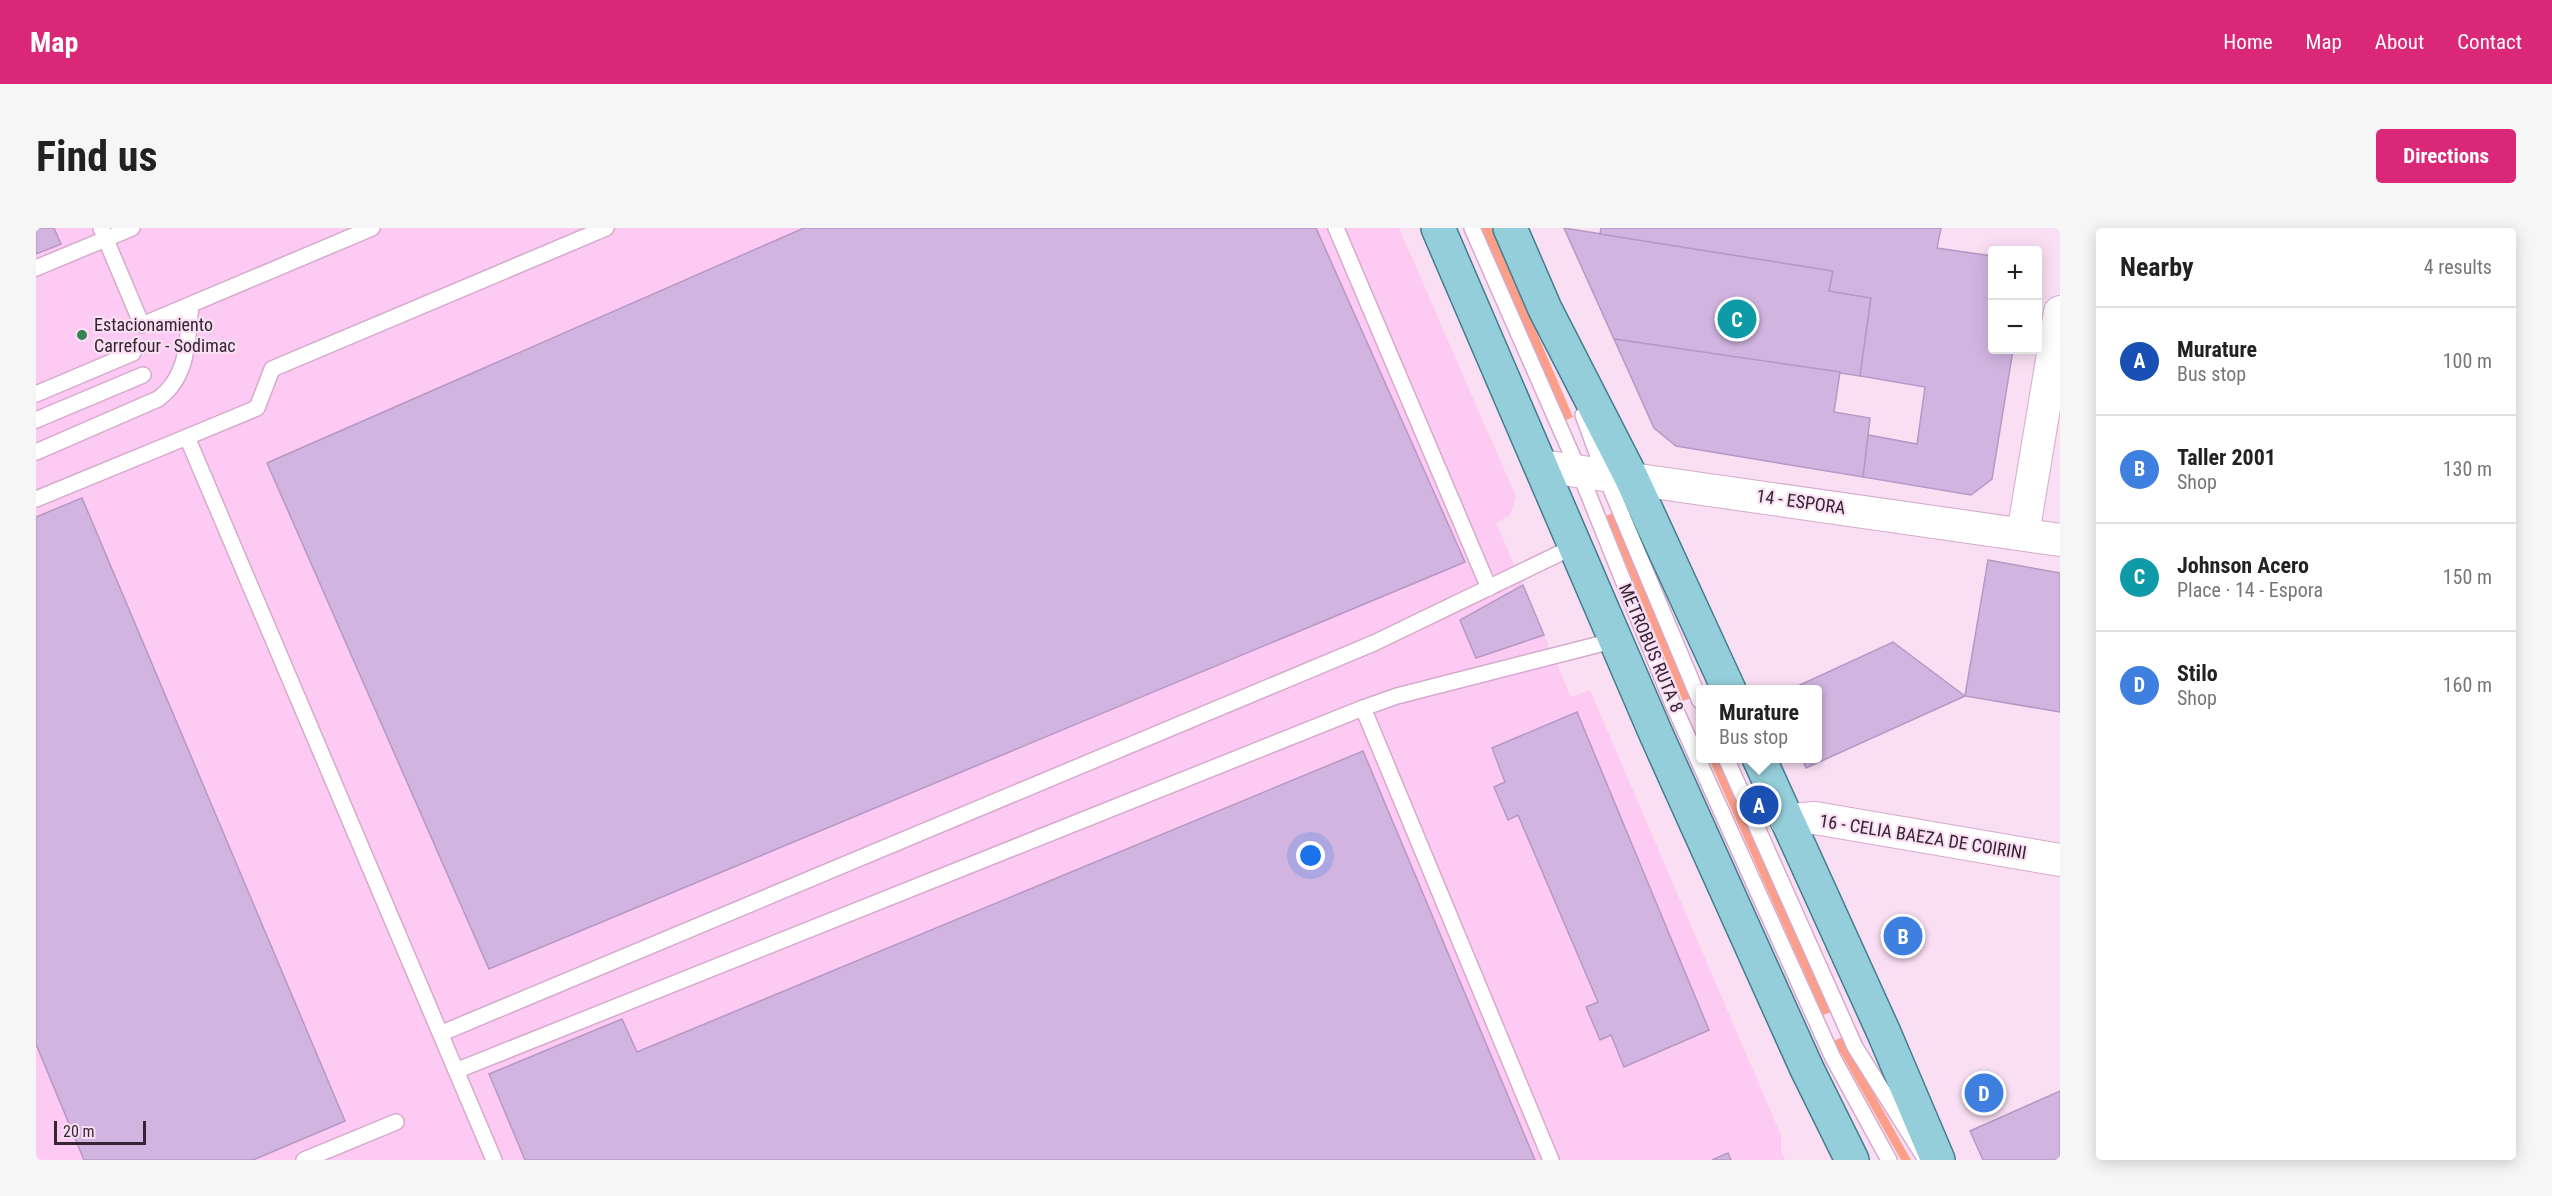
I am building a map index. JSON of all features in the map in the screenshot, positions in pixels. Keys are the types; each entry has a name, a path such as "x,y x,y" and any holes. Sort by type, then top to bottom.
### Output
{"main road":[{"path":"1438,228 1616,640 1845,1158"},
{"path":"1510,228 1545,309 1605,474 1726,685"},
{"path":"1761,763 1884,1034 1938,1160"}],"street":[{"path":"2022,534 2060,312"},
{"name":"14 - ESPORA","path":"1541,466 2060,540"},
{"name":"16 - CELIA BAEZA DE COIRINI","path":"1786,820 1815,818 2060,860"}],"lane":[{"path":"36,268 103,234 132,228"},
{"path":"103,234 142,325 372,228"},
{"path":"36,499 257,408 272,369 606,228"},
{"path":"1336,228 1489,588"},
{"name":"METROBUS RUTA 8","path":"1472,228 1605,474 1696,689"},
{"path":"36,452 158,399 169,391 177,381 185,355 191,305"},
{"path":"36,394 133,353"},
{"path":"36,420 143,375"},
{"path":"187,436 458,1070 494,1160"},
{"name":"METROBUS RUTA 8","path":"1605,474 1672,702 1696,755"},
{"path":"442,1033 1374,643 1575,546"},
{"path":"458,1070 1363,708 1397,696 1616,640"},
{"path":"1363,708 1551,1160"},
{"name":"METROBUS RUTA 8","path":"1700,763 1833,1058 1889,1160"},
{"path":"1728,763 1855,1047 1926,1160"},
{"path":"304,1160 396,1122"}],"shaded area":[{"path":"36,228 1399,228 1516,497 1510,515 1496,523 1571,697 1590,690 1781,1135 1781,1151 1785,1160 36,1160"},
{"path":"1481,228 1492,228 1573,417 1564,421"},
{"path":"1613,513 1691,698 1683,701 1606,516"},
{"path":"1711,763 1720,763 1831,1012 1823,1015"},
{"path":"1842,1037 1911,1160 1901,1160 1834,1041"}],"building":[{"path":"36,228 54,228 61,244 36,254"},
{"path":"804,228 1316,228 1465,562 489,969 267,463"},
{"path":"1564,228 1833,271 1829,291 1871,298 1860,376 1614,339"},
{"path":"1601,228 1941,228 1937,248 1988,255 1988,354 2012,354 1992,479 1971,495 1863,477 1868,435 1917,444 1925,387 1860,376 1871,298 1829,291 1833,271 1600,234"},
{"path":"1614,339 1840,372 1834,412 1870,418 1863,477 1676,446 1654,428"},
{"path":"82,498 345,1121 253,1160 84,1160 36,1044 36,517"},
{"path":"1988,560 2060,573 2060,712 1965,696"},
{"path":"1523,585 1544,635 1476,658 1460,620"},
{"path":"1893,642 1965,696 1822,761 1822,685 1800,685"},
{"path":"1577,712 1709,1030 1624,1067 1611,1035 1600,1040 1586,1007 1598,1002 1518,815 1508,820 1494,787 1505,782 1492,748"},
{"path":"1363,751 1535,1160 525,1160 489,1074 622,1019 637,1052"},
{"path":"1804,763 1817,763 1806,768"},
{"path":"2060,1091 2060,1160 1983,1160 1970,1131"},
{"path":"1728,1153 1731,1160 1712,1160"}],"place":[{"name":"Johnson Acero","path":"1737,319"},
{"name":"Estacionamiento Carrefour - Sodimac","path":"82,335"},
{"name":"Murature","path":"1759,805"},
{"name":"Taller 2001","path":"1903,936"},
{"name":"Stilo","path":"1984,1093"}]}
